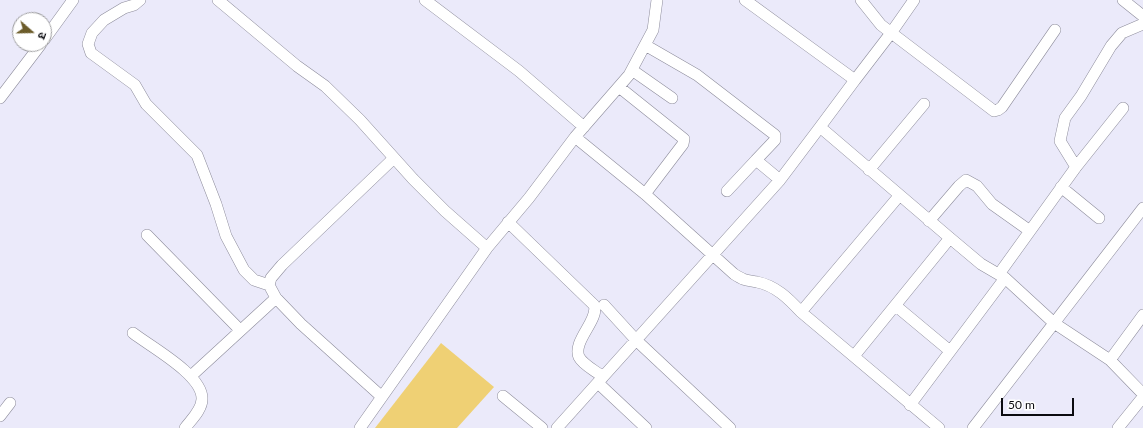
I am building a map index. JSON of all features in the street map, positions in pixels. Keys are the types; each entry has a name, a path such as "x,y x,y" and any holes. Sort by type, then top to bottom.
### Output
{"street":[{"path":"52,29 73,0"},
{"path":"140,0 134,5 124,8 104,20 92,33 88,44 90,53 135,85 146,104 197,155 216,204 226,236 244,270 254,280 269,285 276,298 301,324 382,397"},
{"path":"218,0 297,66 325,86 360,120 445,211 487,248"},
{"path":"425,0 520,71 584,128"},
{"path":"360,428 487,248 575,137 632,70 653,30 657,0"},
{"path":"744,0 855,80"},
{"path":"861,0 870,14 891,33 994,111 1002,107 1055,30"},
{"path":"558,428 780,180 891,33 914,0"},
{"path":"1130,2 1143,16"},
{"path":"1076,167 1060,141 1065,118 1081,96 1111,46 1122,33 1143,24"},
{"path":"645,45 696,75 775,135 775,140 727,191"},
{"path":"0,98 35,52"},
{"path":"632,70 672,98"},
{"path":"618,87 684,139 683,144 645,194"},
{"path":"869,170 924,104"},
{"path":"910,404 950,351 1061,187 1123,108"},
{"path":"820,127 899,196 981,264 1002,276 1054,323 1110,360 1143,395 1118,428"},
{"path":"575,137 645,194 734,274 746,281 771,286 785,294 801,312 939,428"},
{"path":"269,285 271,278 282,265 394,158"},
{"path":"756,160 780,180"},
{"path":"929,221 966,180 977,186 992,204 1030,231"},
{"path":"1061,187 1099,218"},
{"path":"801,312 899,196"},
{"path":"973,428 1143,208"},
{"path":"508,222 594,305 595,313 579,347 579,356 582,361 646,428"},
{"path":"147,235 240,330"},
{"path":"854,356 950,238"},
{"path":"191,376 276,298"},
{"path":"604,305 636,340 730,428"},
{"path":"896,306 950,351"},
{"path":"1110,360 1143,315"},
{"path":"133,333 191,376 201,389 202,400 200,408 185,428"},
{"path":"503,396 542,428"},
{"path":"0,416 10,403"}],"shaded area":[{"path":"441,343 494,387 457,428 375,428"}]}
